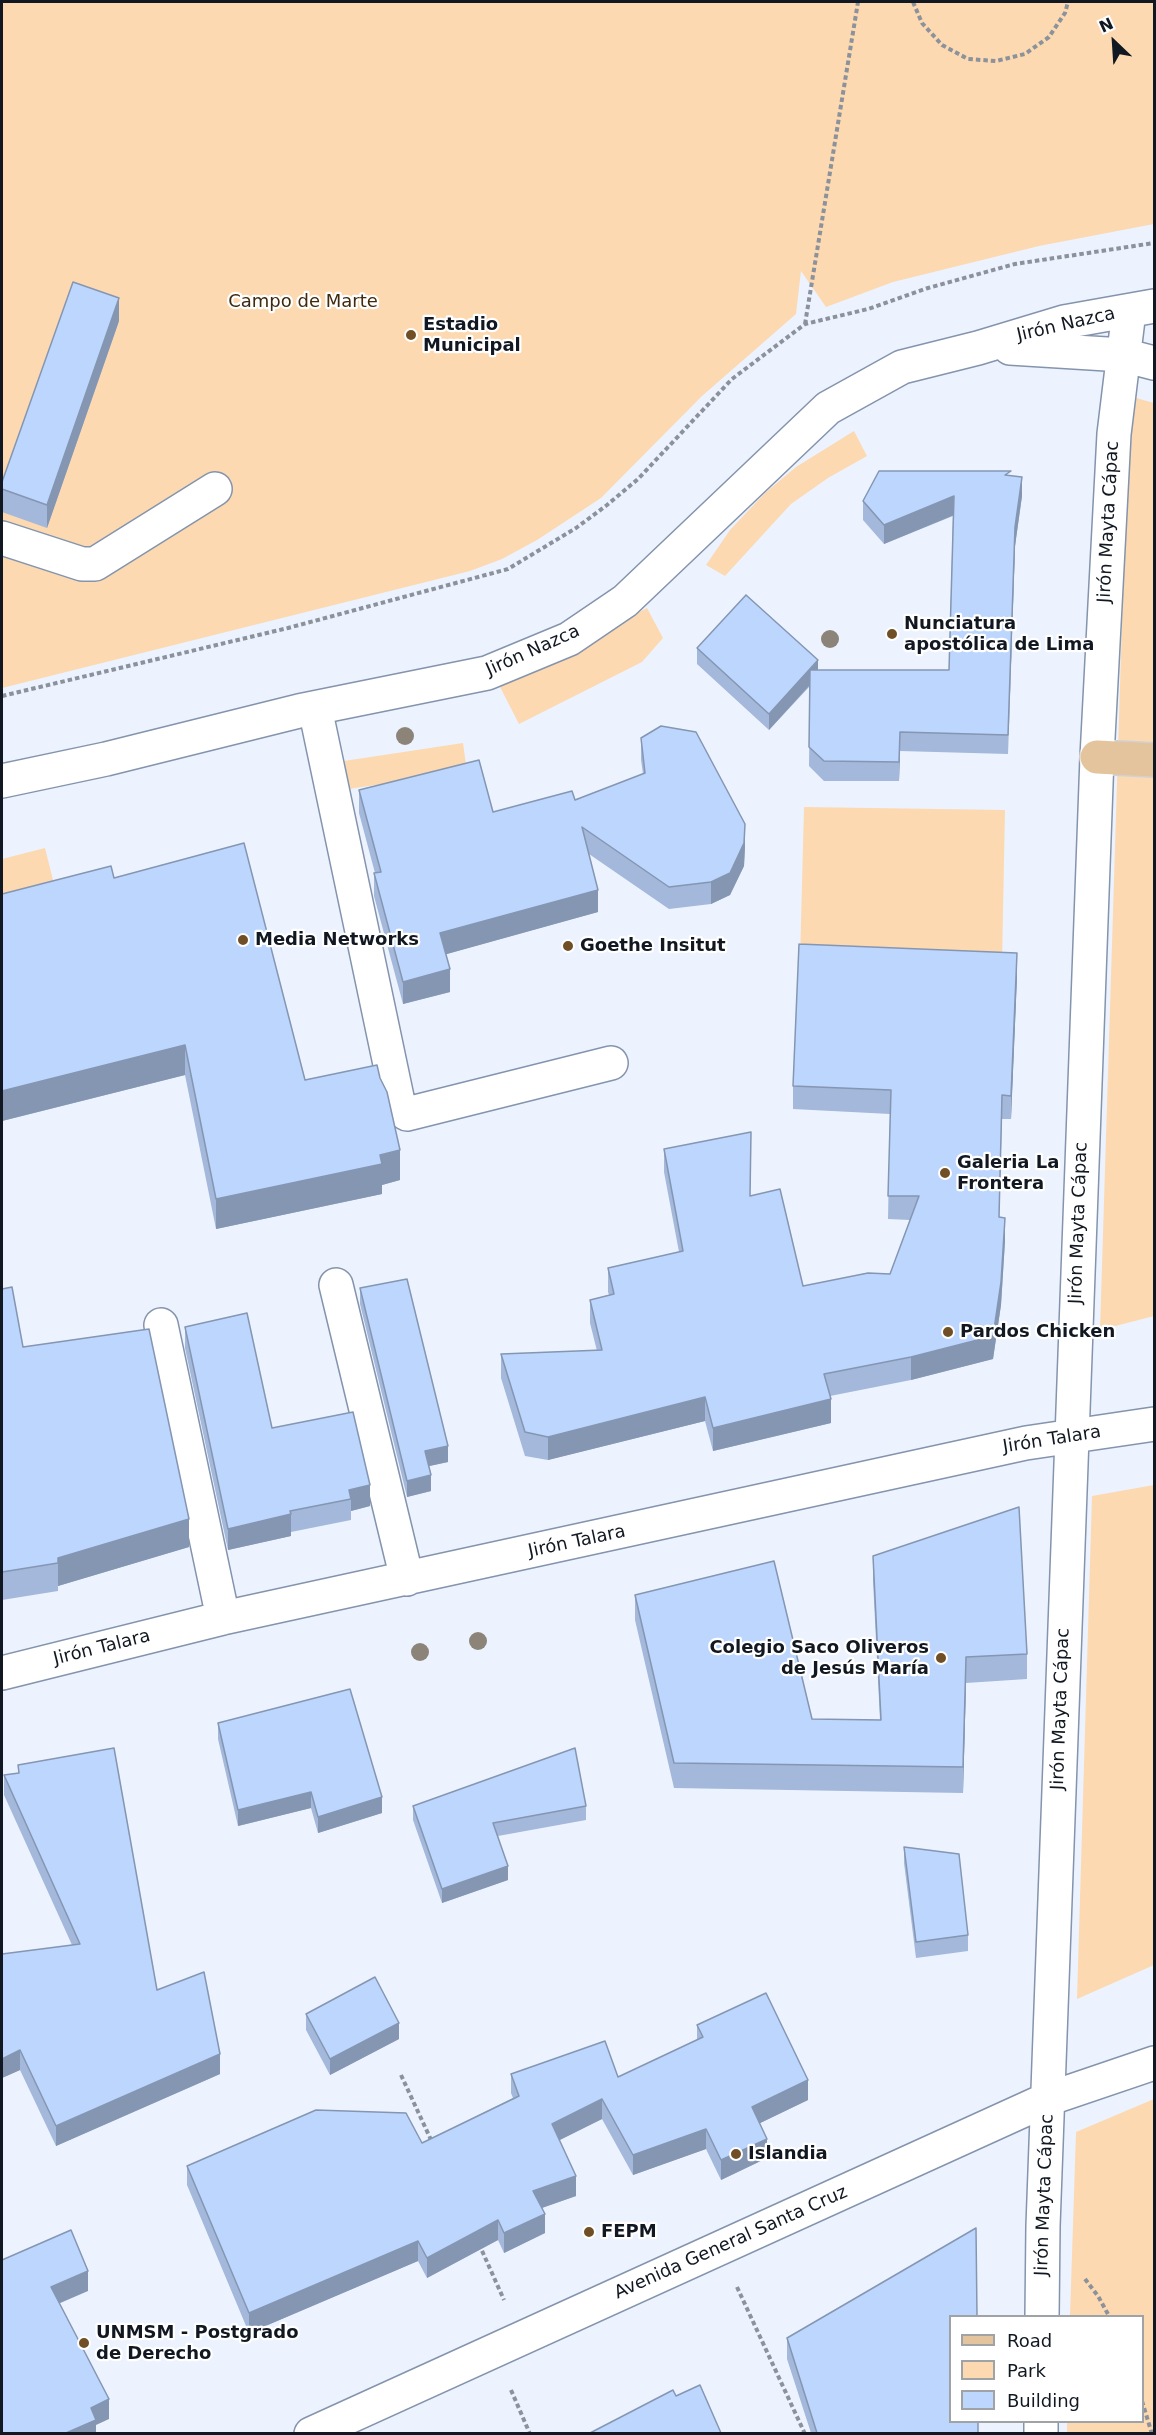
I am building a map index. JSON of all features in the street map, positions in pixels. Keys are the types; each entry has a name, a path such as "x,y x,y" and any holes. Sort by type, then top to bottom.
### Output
{"main road":[{"path":"1097,757 1155,760"}],"street":[{"name":"Jirón Nazca","path":"2,781 106,759 315,708 487,673 569,639 625,601 828,408 902,367 978,348 1064,322 1142,308"},
{"name":"Jirón Mayta Cápac","path":"1042,2315 1071,1436 1097,757 1114,434 1124,355 1142,308"},
{"name":"Jirón Nazca","path":"978,348 1075,350 1124,355 1155,363"},
{"path":"2,538 82,564 94,564 215,489"},
{"path":"315,708 401,1110 407,1114 610,1063"},
{"path":"336,1285 407,1579"},
{"path":"161,1325 223,1618"},
{"name":"Jirón Talara","path":"2,1673 223,1618 1026,1443 1155,1424"},
{"name":"Avenida General Santa Cruz","path":"311,2433 1048,2099 1155,2063"}],"path":[{"path":"805,324 858,2"},
{"path":"913,2 922,23 942,45 968,59 996,61 1025,54 1049,37 1065,13 1068,2"},
{"path":"2,696 288,628 508,569 608,506 638,479 732,379 805,324 868,309 928,288 1015,264 1155,243"},
{"path":"401,2075 435,2148"},
{"path":"478,2243 522,2338"},
{"path":"719,2248 805,2433"},
{"path":"1144,2405 1152,2433"}],"green space":[{"name":"Campo de Marte","path":"2,2 1154,2 1154,224 1039,246 893,282 826,307 801,271 796,314 702,396 601,498 537,540 502,559 470,571 2,688"},
{"path":"1129,396 1154,403 1154,1316 1100,1330"},
{"path":"854,431 867,456 828,478 791,504 725,576 706,565 730,530 765,493 796,467"},
{"path":"647,608 663,638 642,662 519,724 499,685"},
{"path":"463,743 467,772 348,789 344,761"},
{"path":"804,807 1005,810 1002,964 800,961"},
{"path":"45,848 56,892 2,906 2,859"},
{"path":"1154,1485 1154,1965 1077,1999 1092,1496"},
{"path":"1154,2099 1154,2433 1067,2433 1067,2423 1144,2423 1144,2315 1070,2315 1076,2132"}],"building":[{"path":"73,282 119,298 47,505 2,489 2,482"},
{"path":"879,471 1011,471 1005,475 1022,477 1015,527 1008,735 900,732 899,762 824,761 809,747 810,670 949,670 954,496 884,525 863,501"},
{"path":"746,595 818,660 769,714 697,648"},
{"path":"661,726 696,732 745,824 744,843 730,873 711,882 669,887 582,827 598,890 440,933 450,969 403,982 374,873 381,872 359,790 479,760 493,812 572,791 575,800 645,773 641,738"},
{"path":"244,843 305,1080 377,1065 387,1092 400,1150 380,1155 382,1164 216,1199 185,1045 2,1091 2,894 111,866 114,878"},
{"path":"799,944 1017,953 1011,1096 1002,1095 999,1217 1005,1218 1001,1282 993,1336 911,1357 824,1374 831,1399 713,1428 705,1397 548,1437 525,1432 501,1354 602,1350 590,1300 614,1294 608,1268 683,1251 664,1149 751,1132 750,1196 780,1189 803,1286 868,1273 890,1274 919,1196 888,1196 891,1090 793,1086"},
{"path":"407,1279 448,1446 425,1451 431,1475 407,1481 360,1288"},
{"path":"12,1287 23,1347 149,1329 189,1519 58,1558 58,1563 2,1572 2,1289"},
{"path":"247,1313 272,1428 353,1412 370,1485 349,1490 351,1499 290,1511 291,1514 228,1529 185,1327"},
{"path":"1019,1507 1027,1654 966,1657 963,1767 674,1763 635,1595 774,1561 812,1719 881,1720 873,1556"},
{"path":"350,1689 382,1797 318,1817 311,1792 238,1810 218,1723"},
{"path":"114,1748 157,1990 204,1972 220,2054 56,2126 20,2050 2,2059 2,1954 80,1944 4,1775 19,1773 18,1765"},
{"path":"575,1748 586,1806 493,1823 508,1866 442,1889 413,1806"},
{"path":"904,1847 959,1854 968,1935 916,1942"},
{"path":"375,1977 399,2023 330,2059 306,2014"},
{"path":"766,1993 808,2080 752,2107 767,2139 721,2160 706,2129 633,2155 602,2099 552,2124 576,2176 533,2191 545,2214 504,2233 498,2220 427,2258 418,2241 249,2313 187,2166 316,2110 406,2113 422,2143 519,2096 511,2074 605,2041 618,2077 703,2037 697,2025"},
{"path":"976,2228 977,2315 949,2315 949,2423 978,2423 978,2433 817,2433 787,2338"},
{"path":"71,2230 88,2271 51,2287 109,2399 91,2408 96,2420 66,2433 2,2433 2,2260"},
{"path":"700,2385 721,2433 590,2433 673,2390 676,2396"}],"place":[{"name":"Estadio Municipal","path":"411,335"},
{"name":"Nunciatura apostólica de Lima","path":"892,634"},
{"name":"Media Networks","path":"243,940"},
{"name":"Goethe Insitut","path":"568,946"},
{"name":"Galeria La Frontera","path":"945,1173"},
{"name":"Pardos Chicken","path":"948,1332"},
{"name":"Colegio Saco Oliveros de Jesús María","path":"941,1658"},
{"name":"Islandia","path":"736,2154"},
{"name":"FEPM","path":"589,2232"},
{"name":"UNMSM - Postgrado de Derecho","path":"84,2343"}]}
